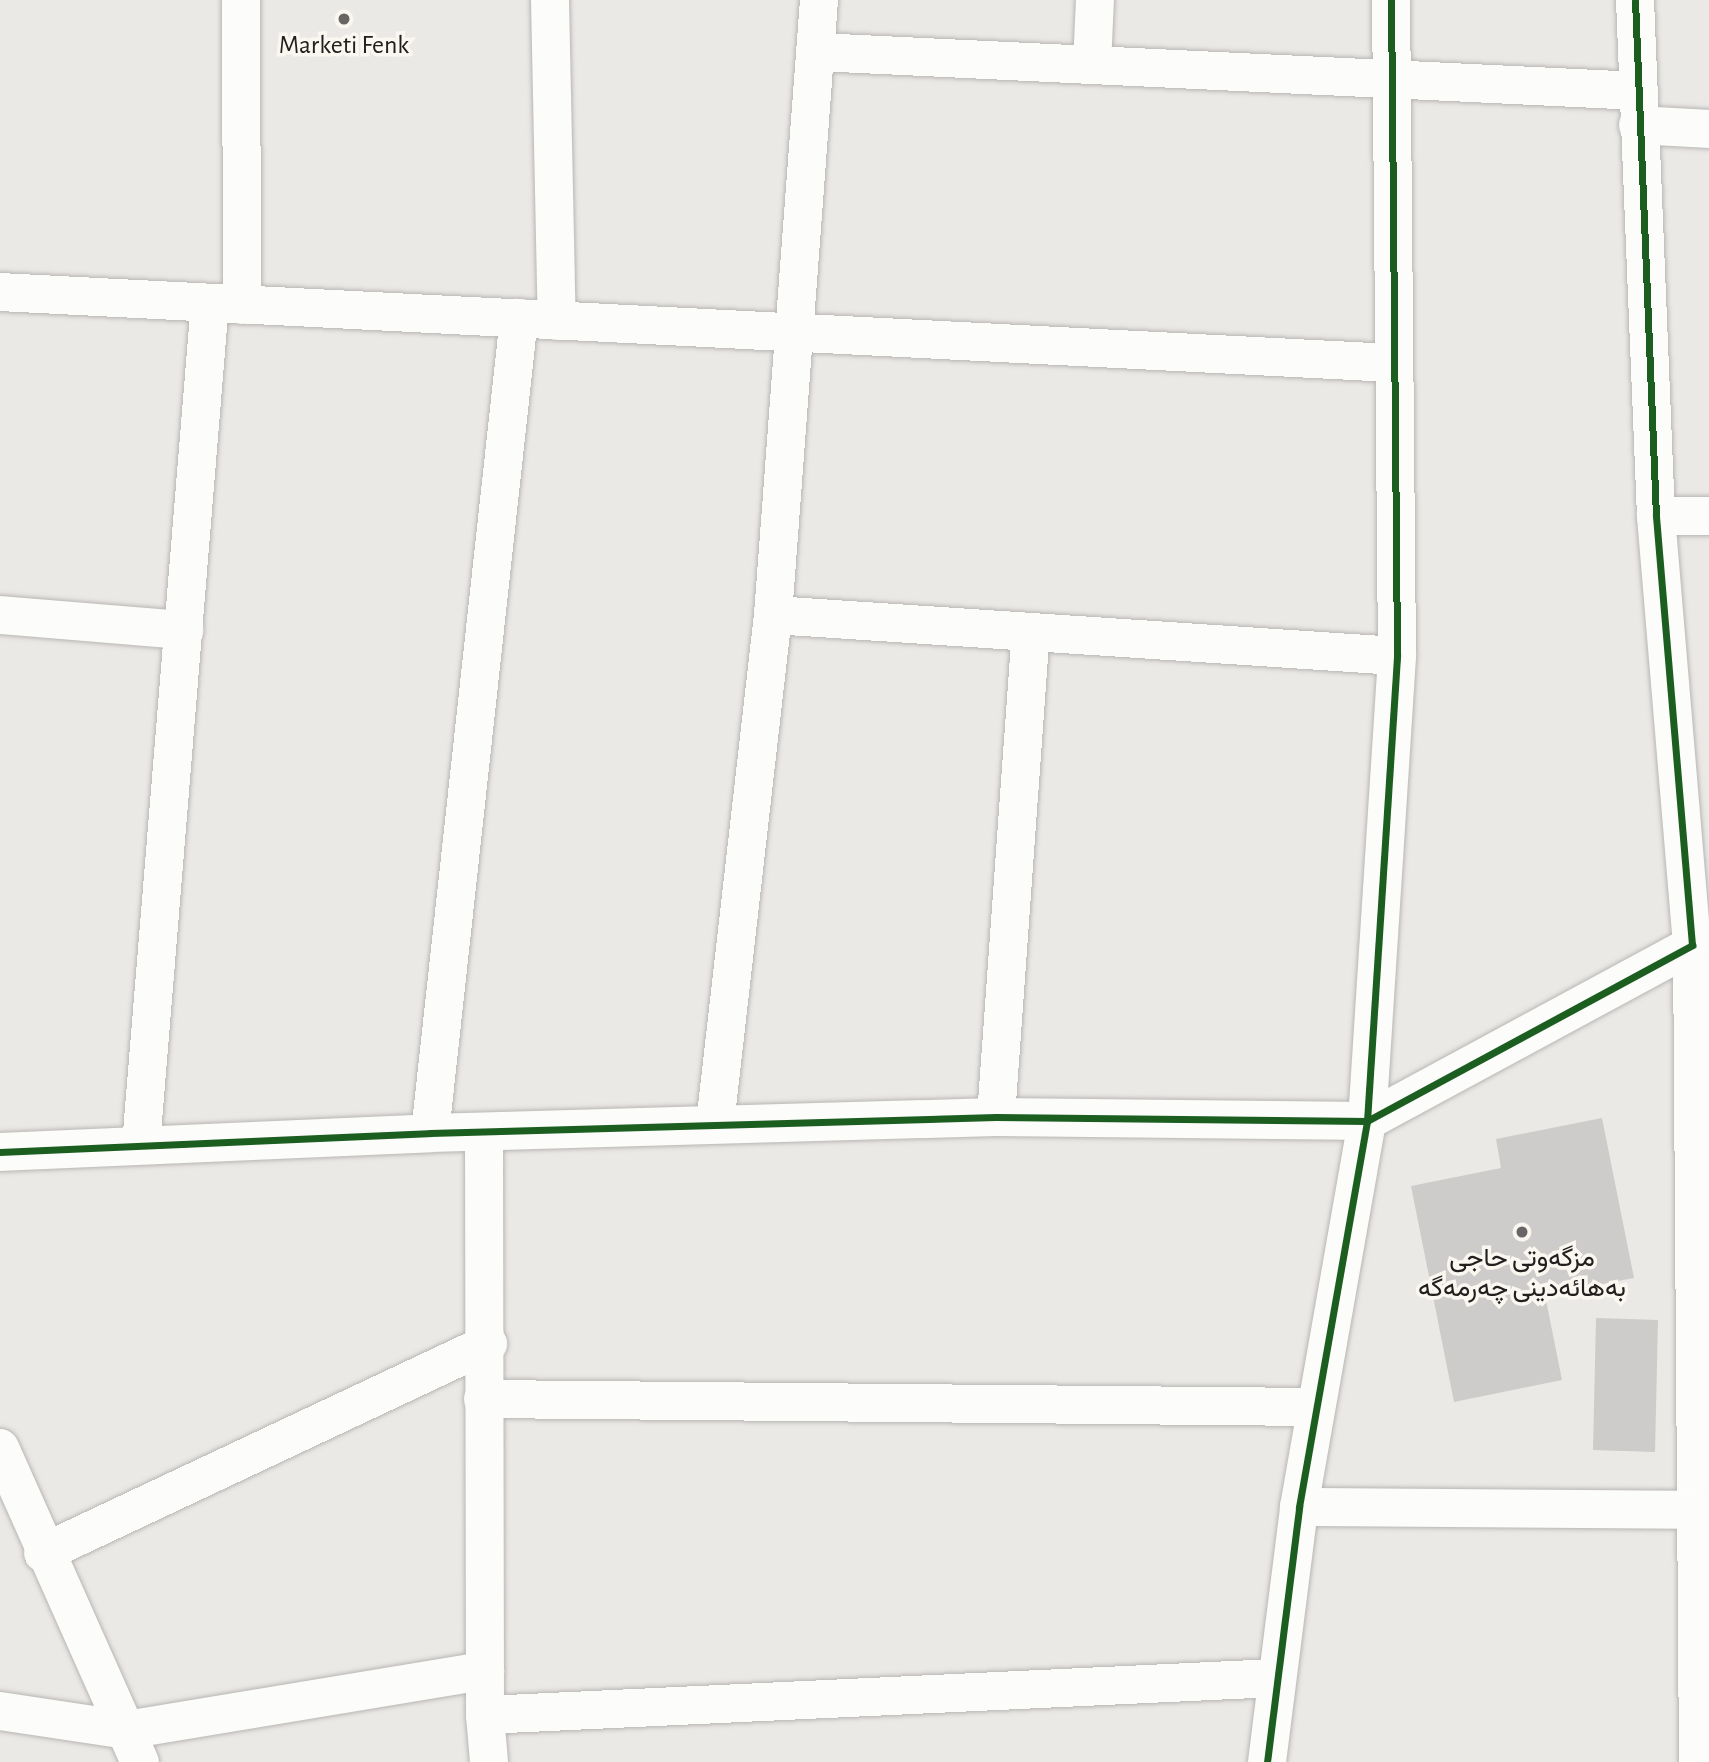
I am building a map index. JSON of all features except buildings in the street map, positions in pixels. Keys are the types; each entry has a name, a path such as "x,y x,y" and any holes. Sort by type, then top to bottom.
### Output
{"street":[{"path":"141,1146 184,630 226,304 241,0"},
{"path":"550,0 557,321"},
{"path":"715,1124 773,615 820,0"},
{"path":"1092,65 1095,0"},
{"path":"1267,1762 1299,1507 1367,1121 1396,656 1391,0"},
{"path":"1635,0 1656,516 1695,807 1692,945 1703,1455 1697,1510 1702,1752"},
{"path":"818,52 1393,80 1638,108 1709,129"},
{"path":"0,292 1394,363"},
{"path":"430,1133 519,318"},
{"path":"1656,516 1709,516"},
{"path":"0,615 184,630"},
{"path":"773,615 1396,656"},
{"path":"996,1117 1031,633"},
{"path":"0,1152 430,1133 996,1117 1367,1121 1692,945"},
{"path":"484,1133 488,1344 483,1399 485,1715 489,1762"},
{"path":"43,1553 488,1344"},
{"path":"483,1399 1316,1407"},
{"path":"0,1448 43,1553 133,1746"},
{"path":"1299,1507 1697,1510"},
{"path":"0,1711 133,1746 485,1671"},
{"path":"485,1715 1276,1678"}],"cycle path":[{"path":"0,1152 430,1133 996,1117 1367,1121 1397,656 1391,0"},
{"path":"1267,1762 1299,1507 1367,1121 1692,945 1656,516 1635,0"}],"place":[{"name":"Marketi Fenk","path":"344,19"},
{"name":"مزگەوتی حاجی بەهائەدینی چەرمەگە","path":"1522,1232"}]}
